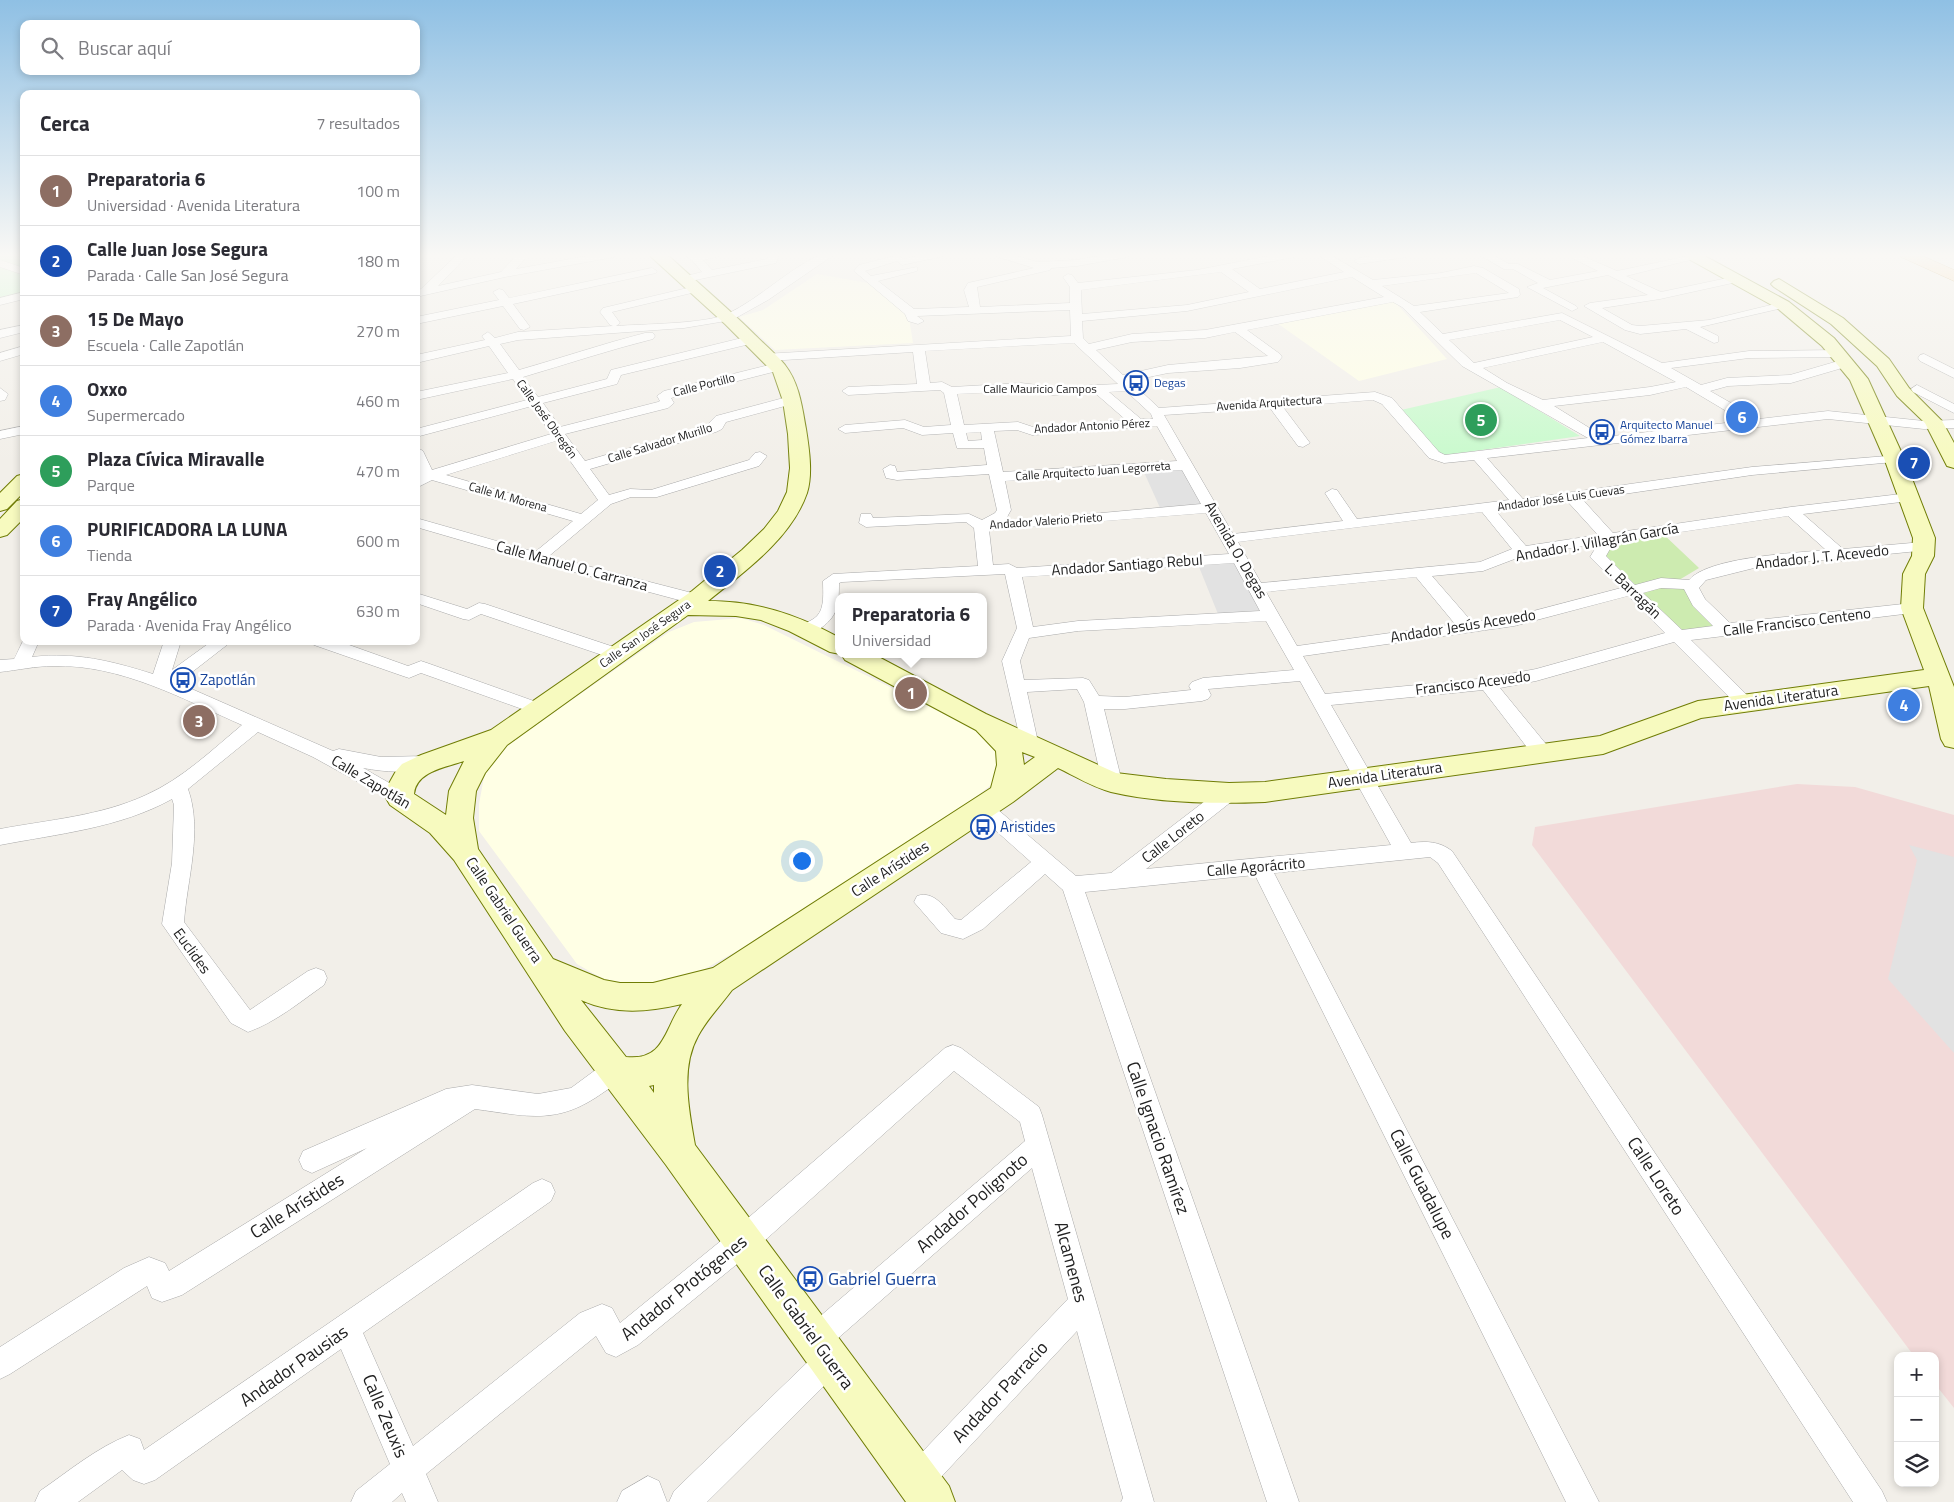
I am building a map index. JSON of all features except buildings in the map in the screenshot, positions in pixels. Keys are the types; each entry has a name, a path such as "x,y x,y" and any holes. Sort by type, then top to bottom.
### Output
{"street":[{"path":"420,358 489,339 524,327 589,324"},
{"path":"420,396 491,381 572,360 583,353 688,324"},
{"name":"Calle San José Segura","path":"466,785 483,755 500,737 688,603 758,547 781,520 797,493 800,474 791,400 784,377 750,340 739,324"},
{"path":"918,324 923,333 924,386"},
{"path":"772,362 923,333 944,324"},
{"path":"1078,324 1082,344"},
{"path":"923,333 1082,344 1132,338 1205,334 1257,324"},
{"path":"1426,324 1472,367 1503,386 1541,404 1600,440"},
{"path":"1440,338 1517,324"},
{"path":"1578,324 1660,367 1755,422"},
{"path":"1623,324 1634,330 1697,324"},
{"path":"1804,324 1842,358 1859,379 1894,458 1924,538 1923,556 1914,574 1912,608 1939,676 1954,739"},
{"path":"1842,324 1883,363 1903,392 1946,425 1954,462"},
{"path":"420,352 489,339 530,334 684,325"},
{"path":"1687,325 1714,339"},
{"path":"1126,383 1168,369 1240,364 1274,359 1276,357 1237,328"},
{"path":"0,334 20,329"},
{"path":"1472,367 1605,338"},
{"name":"Calle José Obregón","path":"489,339 606,501"},
{"path":"420,432 613,380 615,374 624,371 750,340"},
{"name":"Avenida O. Degas","path":"1082,344 1126,383 1159,417 1366,777 1406,853"},
{"path":"0,351 20,346"},
{"path":"0,357 20,351"},
{"path":"1660,367 1692,360 1786,351 1842,358"},
{"path":"1541,404 1727,382 1791,379 1842,358"},
{"path":"1924,358 1954,374"},
{"name":"Calle Portillo","path":"558,434 663,405 668,403 663,396 772,362"},
{"name":"Calle Mauricio Campos","path":"848,391 924,386 946,389 1021,387 1053,392 1098,389 1126,383"},
{"path":"946,389 962,445 990,444"},
{"path":"1098,389 1138,424"},
{"path":"1917,389 1954,409"},
{"path":"0,392 2,394 0,397"},
{"name":"Avenida Arquitectura","path":"1159,417 1273,402 1375,396 1382,398 1438,458 1477,455"},
{"name":"Calle Salvador Murillo","path":"581,467 711,429 718,426 717,422 721,419 791,400"},
{"path":"1273,402 1302,443"},
{"path":"1477,455 1828,415 1946,425"},
{"name":"Andador Antonio Pérez","path":"845,429 904,424 922,431 1018,426 1032,431 1138,424 1159,417"},
{"path":"986,427 1004,510 996,520 981,526 986,569"},
{"path":"0,435 20,431"},
{"path":"420,464 425,478 558,434"},
{"path":"1477,455 1520,504"},
{"path":"538,558 606,501 630,492 652,494 754,463 760,456"},
{"name":"Andador José Luis Cuevas","path":"1229,539 1520,504 1752,471 1894,458"},
{"name":"Calle Arquitecto Juan Legorreta","path":"890,469 891,475 897,476 1187,465"},
{"name":"Calle M. Morena","path":"425,478 584,520"},
{"path":"0,505 20,484"},
{"path":"1332,492 1352,524"},
{"name":"L. Barragán","path":"1572,497 1609,538 1598,557 1681,637 1746,704"},
{"name":"Andador J. Villagrán García","path":"1257,588 1483,566 1522,551 1791,511 1909,497"},
{"path":"1174,511 1211,508"},
{"path":"1486,508 1522,551"},
{"path":"0,531 20,509"},
{"name":"Andador Valerio Prieto","path":"866,517 866,523 969,518 981,526 1174,511"},
{"path":"1791,511 1842,556"},
{"name":"Calle Manuel O. Carranza","path":"420,523 688,603"},
{"name":"Andador J. T. Acevedo","path":"1693,585 1700,577 1720,570 1766,560 1842,556 1923,547"},
{"name":"Andador Santiago Rebul","path":"806,630 825,618 831,600 832,581 839,577 986,569 1011,571 1240,558"},
{"path":"1011,571 1025,628 1011,661 1029,742"},
{"path":"1420,572 1468,628"},
{"name":"Andador Jesús Acevedo","path":"1294,652 1514,621 1661,582 1693,585"},
{"path":"1693,585 1691,588 1699,602 1726,629"},
{"path":"420,599 469,615 479,608 617,654"},
{"path":"688,603 752,611 789,622 835,645"},
{"name":"Calle Francisco Centeno","path":"1681,637 1726,629 1912,608"},
{"path":"1022,634 1078,626 1272,615"},
{"name":"Francisco Acevedo","path":"1321,700 1488,684 1536,675 1661,639 1681,637"},
{"path":"21,662 29,645"},
{"path":"161,684 172,645"},
{"path":"161,684 218,645"},
{"path":"331,645 409,672 421,667 539,709"},
{"name":"Avenida Literatura","path":"861,658 977,720 1029,742 1112,782 1166,789 1229,793 1265,792 1603,745 1698,710 1939,676"},
{"name":"Calle Zapotlán","path":"0,666 21,662 54,660 81,662 105,665 161,684 320,752 410,806"},
{"path":"1093,702 1125,703 1202,696 1198,686 1203,684 1307,675"},
{"path":"1000,797 1049,779 1070,778 1112,782 1093,702 1083,684 1016,687"},
{"path":"1488,684 1543,754"},
{"path":"977,720 1005,743 1011,752 1011,762 1000,797"},
{"path":"0,837 138,807 177,786 256,724"},
{"name":"Calle San José Segura","path":"410,806 401,786 405,780 435,760 500,737"},
{"name":"Calle Zapotlán","path":"320,752 378,765 405,766 435,760"},
{"name":"Calle Arístides","path":"653,998 720,980 1000,797 1057,755"},
{"path":"410,806 443,807 466,785 470,768 462,760 435,760"},
{"name":"Calle Gabriel Guerra","path":"464,852 458,824 466,785"},
{"name":"Euclides","path":"177,786 184,805 182,863 175,899 173,924 230,1003 240,1016 248,1022 259,1017 316,978"},
{"name":"Calle Loreto","path":"1117,880 1229,793"},
{"path":"1000,797 1044,863 1072,885"},
{"name":"Calle Gabriel Guerra","path":"410,806 440,825 464,852 577,1021 679,1153 925,1491"},
{"name":"Calle Agorácrito","path":"1072,885 1406,853 1430,849 1439,852"},
{"name":"Calle Loreto","path":"1439,852 1451,865 1871,1502"},
{"path":"925,902 949,927 963,930 975,923 1044,863"},
{"name":"Calle Guadalupe","path":"1260,867 1582,1502"},
{"name":"Calle Ignacio Ramírez","path":"1072,885 1283,1502"},
{"name":"Calle Gabriel Guerra","path":"543,969 601,994 653,998"},
{"name":"Calle Arístides","path":"678,1043 720,980"},
{"path":"577,1021 585,1005 601,994"},
{"path":"312,1160 446,1101 472,1097 538,1106 576,1098 614,1071 628,1074 643,1074 659,1068 678,1043 682,1018 677,1009 668,1003 653,998"},
{"name":"Calle Gabriel Guerra","path":"678,1043 670,1089 679,1153"},
{"name":"Alcamenes","path":"953,1056 1030,1115 1082,1305 1139,1500 1137,1502"},
{"name":"Andador Protógenes","path":"367,1502 590,1323 602,1318 616,1343 743,1241 953,1056"},
{"name":"Calle Arístides","path":"0,1364 134,1278 149,1271 155,1273 162,1288 172,1285 472,1097"},
{"name":"Andador Polignoto","path":"685,1502 822,1350 1039,1145"},
{"name":"Andador Pausias","path":"51,1502 113,1458 129,1450 134,1462 144,1469 542,1192"},
{"name":"Andador Parracio","path":"925,1491 987,1408 1082,1305"},
{"name":"Calle Zeuxis","path":"347,1329 422,1502"},
{"path":"633,1502 648,1492 651,1502"}],"shaded area":[{"path":"747,324 910,324 913,343 775,350"},
{"path":"1279,324 1415,324 1447,359 1359,381"},
{"path":"1186,467 1208,506 1161,510 1143,470"},
{"path":"1239,559 1265,610 1218,614 1197,562"},
{"path":"741,618 764,625 987,735 999,750 996,776 991,785 958,811 785,924 685,980 643,985 605,980 577,964 479,831 479,804 484,777 496,757 513,741 669,632 694,622"},
{"path":"1797,784 1855,787 1954,815 1954,1408 1939,1389 1939,1352 1911,1352 1532,845 1535,827"},
{"path":"1909,845 1954,857 1954,1053 1888,979 1917,860"}],"green space":[{"path":"1501,387 1580,436 1439,456 1401,410"},
{"path":"1661,532 1699,568 1679,580 1717,627 1682,635 1602,558 1611,540"}],"place":[{"name":"Degas","path":"1136,383"},
{"name":"PURIFICADORA LA LUNA","path":"1742,417"},
{"name":"Plaza Cívica Miravalle","path":"1481,420"},
{"name":"Arquitecto Manuel Gómez Ibarra","path":"1602,432"},
{"name":"Fray Angélico","path":"1914,463"},
{"name":"Calle Juan Jose Segura","path":"720,571"},
{"name":"Zapotlán","path":"183,680"},
{"name":"Preparatoria 6","path":"911,693"},
{"name":"Oxxo","path":"1904,705"},
{"name":"15 De Mayo","path":"199,721"},
{"name":"Aristides","path":"983,827"},
{"name":"Gabriel Guerra","path":"810,1279"}]}
